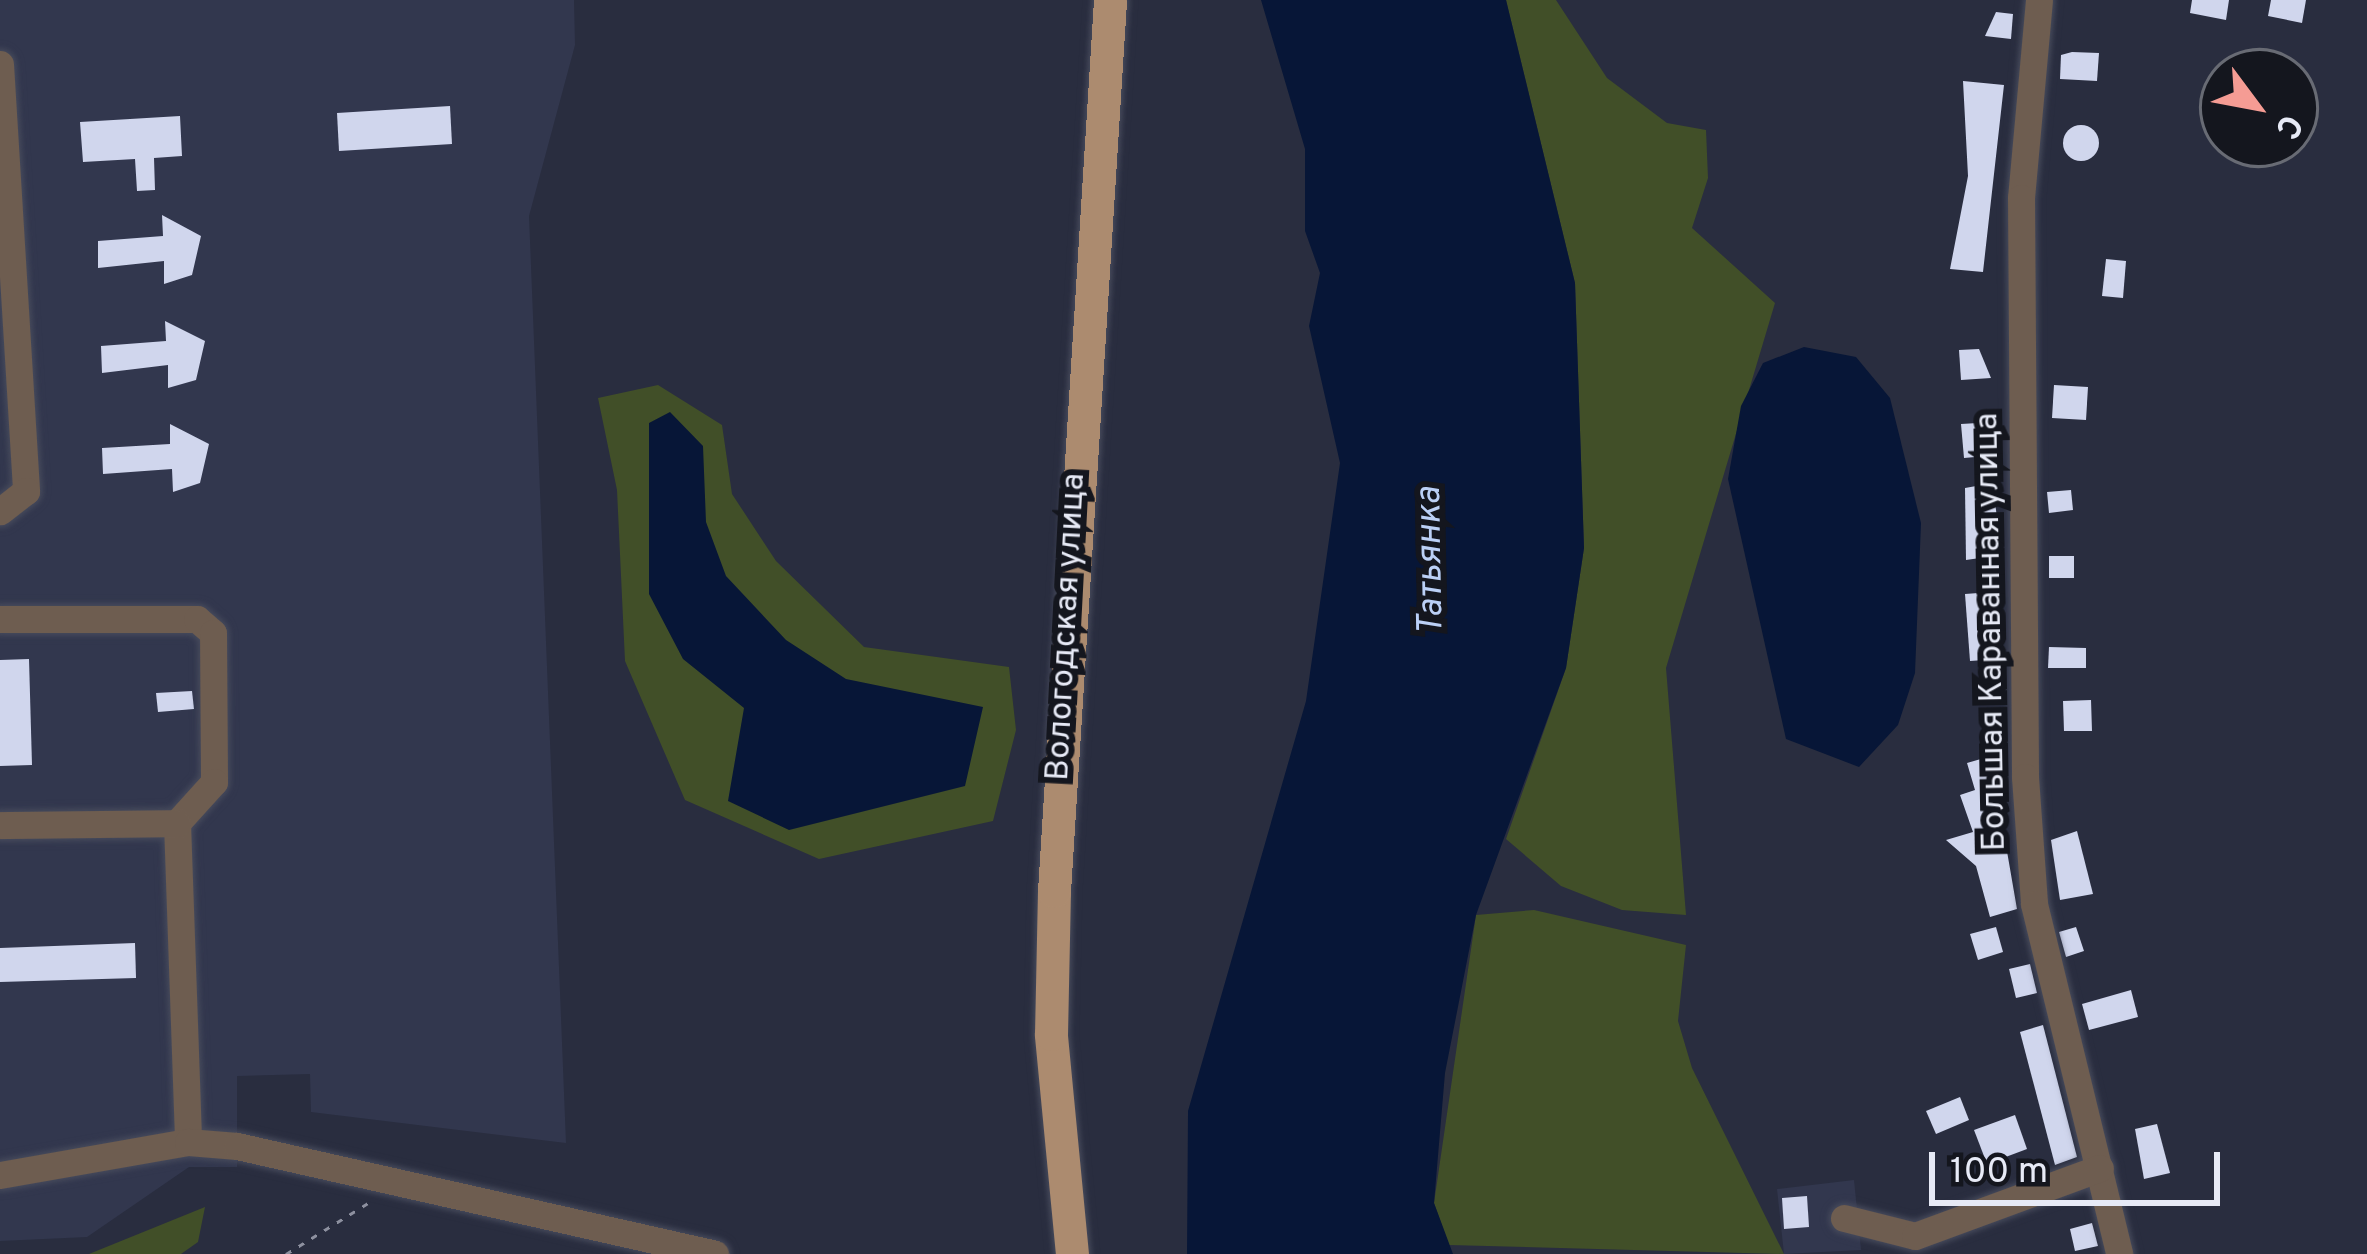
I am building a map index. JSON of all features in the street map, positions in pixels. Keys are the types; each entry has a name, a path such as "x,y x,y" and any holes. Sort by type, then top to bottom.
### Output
{"main road":[{"name":"Вологодская улица","path":"1072,1254 1052,1034 1056,850 1109,0"}],"street":[{"name":"Большая Караванная улица","path":"2039,0 2021,198 2025,777 2034,904 2120,1254"},
{"path":"0,64 26,491 0,511"},
{"path":"0,619 208,623 214,782 177,824 188,1142"},
{"path":"0,825 177,824"},
{"path":"0,1174 188,1142 397,1181 715,1254"},
{"path":"1844,1218 1915,1236 2100,1168"}],"path":[{"path":"286,1254 397,1181"}],"shaded area":[{"path":"0,0 574,0 575,45 529,216 566,1143 311,1112 310,1074 237,1076 237,1167 189,1167 87,1237 0,1241"},
{"path":"1854,1180 1861,1250 1784,1254 1777,1189"}],"green space":[{"path":"1506,0 1556,0 1607,78 1667,123 1706,130 1708,178 1692,228 1775,303 1666,668 1686,915 1622,910 1561,886 1506,839 1566,668 1584,548 1575,283"},
{"path":"658,385 722,425 732,494 776,561 864,647 1009,667 1016,730 993,821 819,859 685,800 625,661 617,490 598,398"},
{"path":"1534,910 1686,945 1678,1021 1692,1068 1784,1254 1449,1245 1434,1203 1476,915"},
{"path":"205,1207 198,1242 181,1254 89,1254"}],"water":[{"name":"Татьянка","path":"1261,0 1506,0 1575,283 1584,548 1566,668 1476,915 1445,1073 1434,1203 1453,1254 1187,1254 1188,1111 1306,701 1340,463 1309,326 1320,273 1305,231 1305,149"},
{"path":"1804,347 1856,357 1890,398 1921,523 1915,673 1898,725 1859,767 1786,739 1728,479 1741,406 1763,363"},
{"path":"670,412 703,446 706,522 726,576 786,640 846,679 983,707 965,786 789,830 728,801 744,708 683,659 649,594 649,423"}],"building":[{"path":"2192,0 2229,0 2226,20 2190,13"},
{"path":"2271,0 2306,0 2302,23 2268,16"},
{"path":"1996,12 2013,14 2011,39 1985,36"},
{"path":"2099,53 2097,81 2060,79 2061,55"},
{"path":"1963,81 2004,85 1983,272 1950,269 1968,176"},
{"path":"450,106 452,144 339,151 337,113"},
{"path":"180,116 182,156 154,158 155,190 137,191 135,159 83,162 80,122"},
{"path":"2081,125 2094,130 2099,143 2094,156 2081,161 2068,156 2063,143 2068,130"},
{"path":"162,215 201,236 192,275 164,284 164,261 98,268 98,241 163,236"},
{"path":"2106,259 2126,261 2123,298 2102,296"},
{"path":"165,321 205,341 196,380 168,388 168,365 102,373 101,346 166,341"},
{"path":"1979,349 1991,378 1961,380 1959,350"},
{"path":"2054,385 2088,387 2086,420 2052,418"},
{"path":"1995,422 1998,455 1964,458 1961,424"},
{"path":"170,424 209,444 200,483 173,492 172,469 103,474 102,448 170,444"},
{"path":"1993,483 2001,555 1966,560 1965,488"},
{"path":"2071,490 2073,510 2049,513 2047,492"},
{"path":"2049,556 2074,556 2074,578 2049,578"},
{"path":"1992,592 1999,659 1970,661 1965,594"},
{"path":"2049,647 2086,648 2086,668 2048,668"},
{"path":"29,659 32,765 0,766 0,660"},
{"path":"192,691 194,709 158,712 156,693"},
{"path":"2091,700 2092,731 2064,731 2063,701"},
{"path":"1998,754 2004,802 1985,809 1992,837 2004,834 2017,909 1990,917 1976,866 1946,840 1973,832 1960,795 1975,790 1967,763"},
{"path":"2077,831 2093,894 2060,900 2051,840"},
{"path":"1996,927 2003,952 1978,960 1970,934"},
{"path":"2076,927 2084,951 2066,957 2059,932"},
{"path":"135,943 136,978 0,982 0,948"},
{"path":"2030,964 2037,993 2016,998 2009,969"},
{"path":"2131,990 2138,1017 2089,1030 2082,1004"},
{"path":"2043,1025 2077,1157 2055,1165 2020,1032"},
{"path":"1960,1097 1969,1120 1936,1134 1926,1111"},
{"path":"2015,1115 2027,1149 1987,1164 1974,1130"},
{"path":"2157,1124 2170,1173 2144,1179 2135,1129"},
{"path":"1807,1196 1809,1227 1784,1229 1782,1198"},
{"path":"2092,1223 2098,1246 2075,1251 2070,1229"}]}
